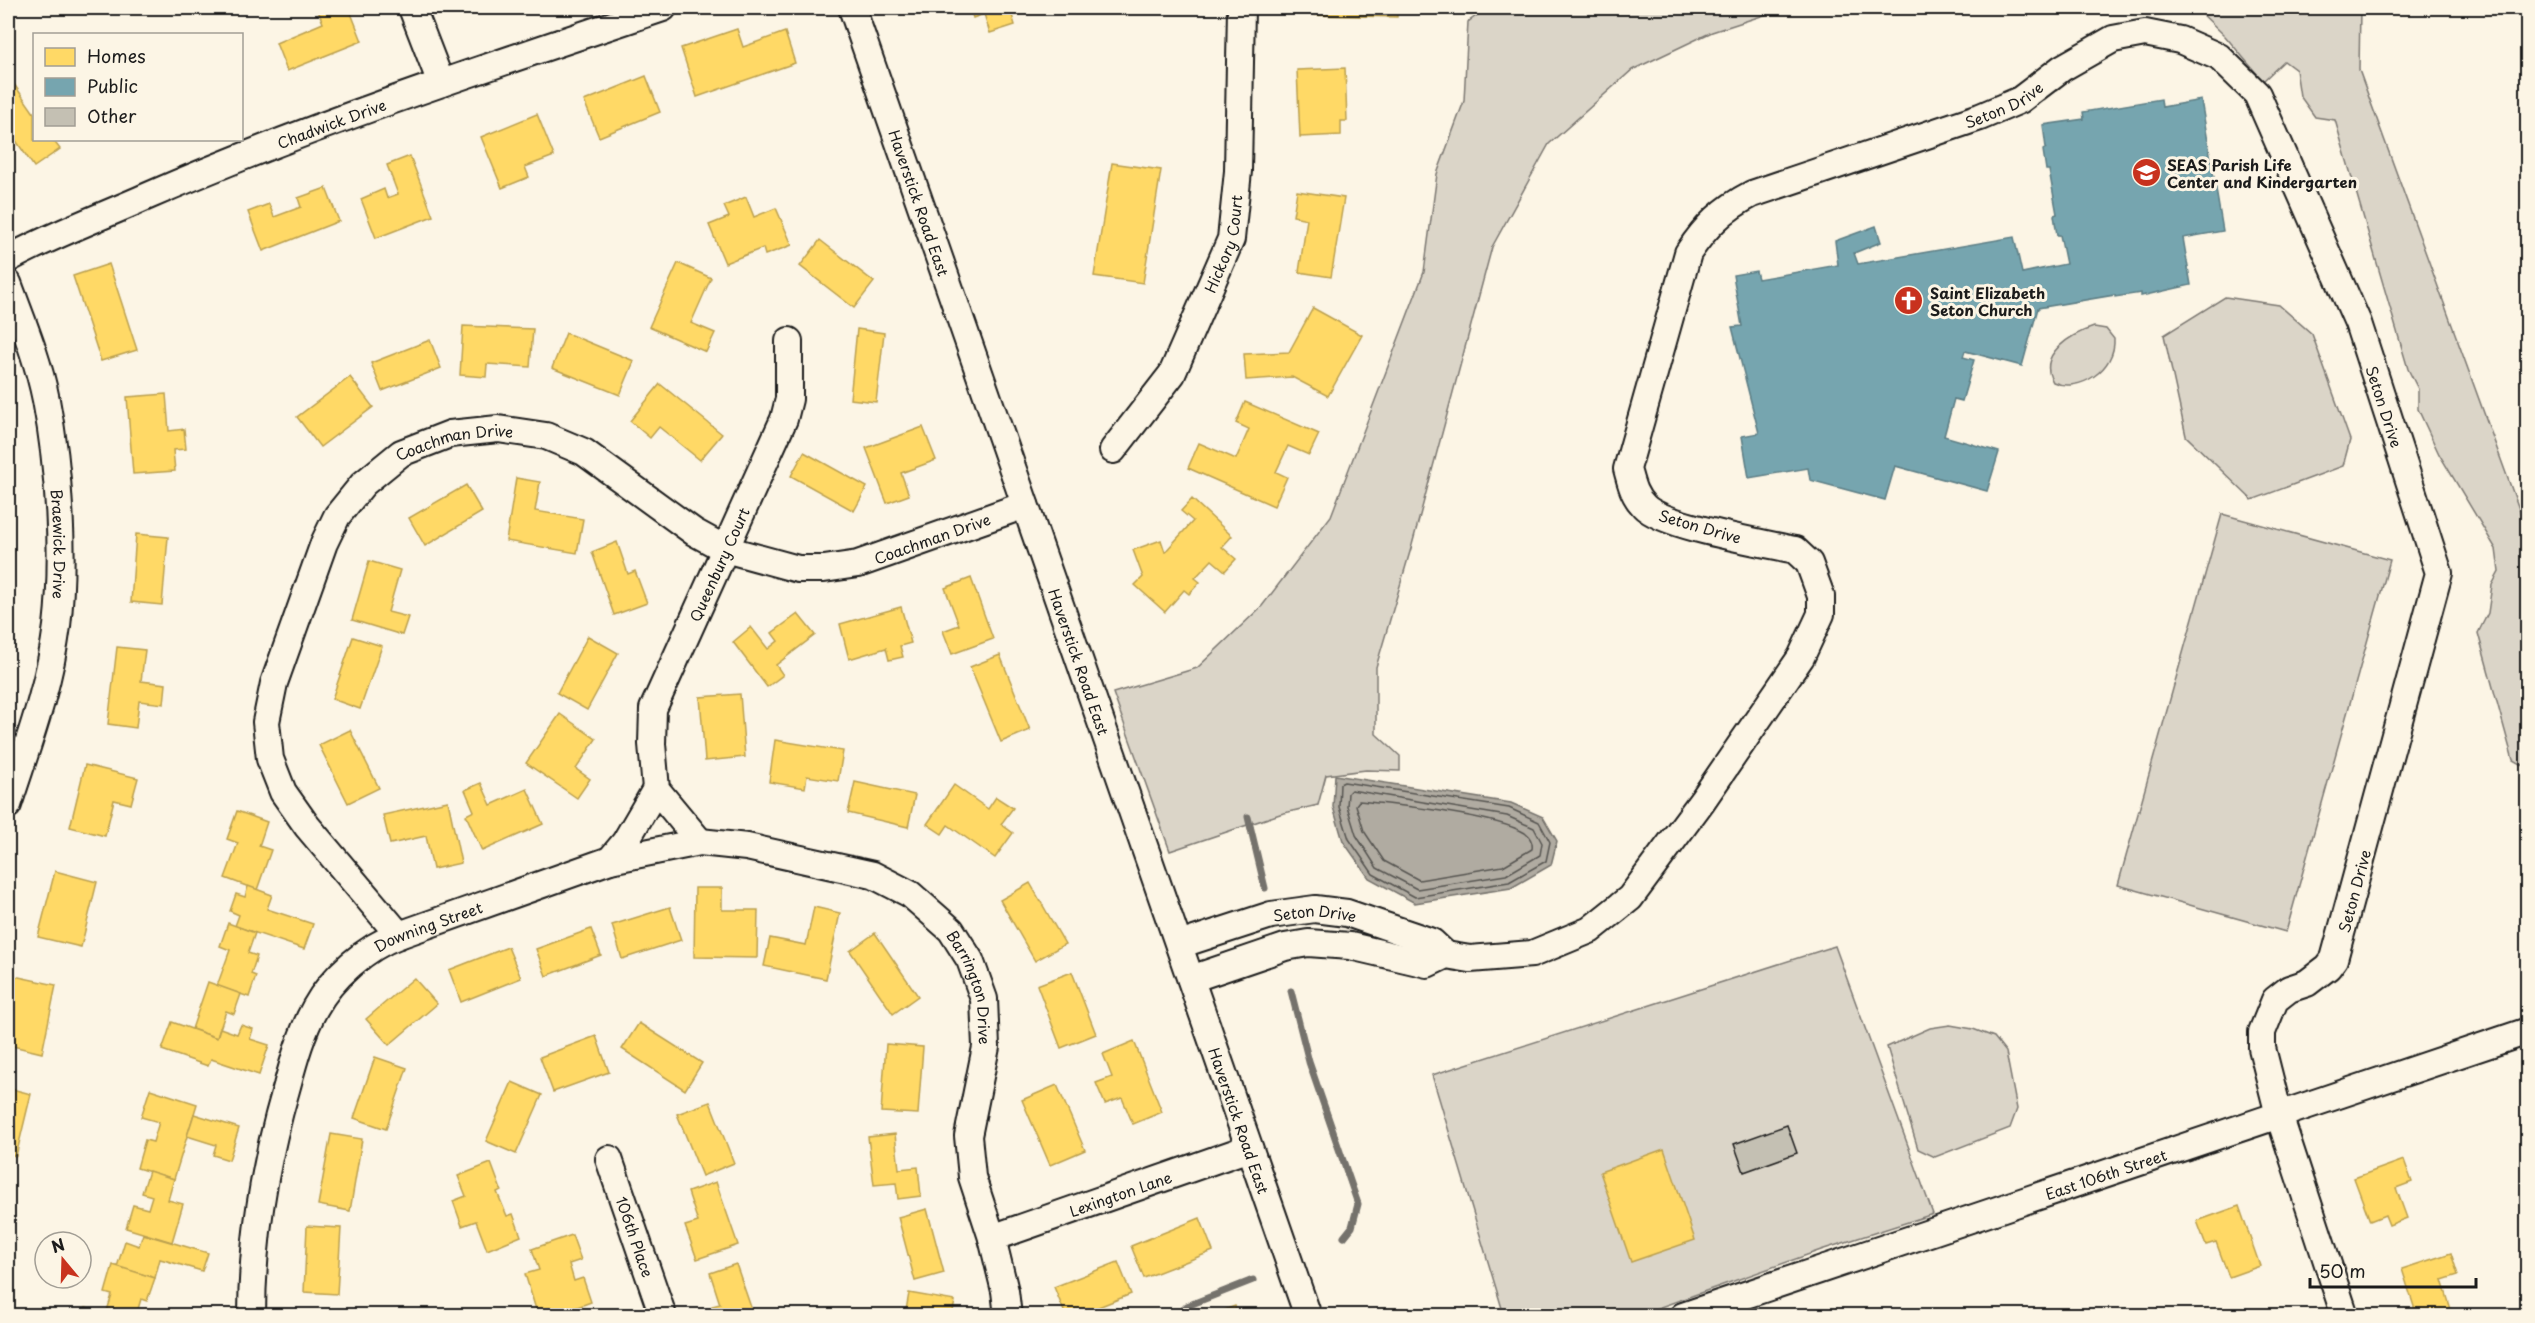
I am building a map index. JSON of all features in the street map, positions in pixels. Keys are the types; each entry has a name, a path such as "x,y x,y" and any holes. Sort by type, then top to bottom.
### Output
{"street":[{"path":"411,8 441,83"},
{"name":"Chadwick Drive","path":"8,259 196,176 441,83 663,8"},
{"name":"Haverstick Road East","path":"852,8 1308,1316"},
{"name":"Hickory Court","path":"1113,450 1172,374 1231,239 1238,171 1241,8"},
{"name":"Seton Drive","path":"1179,945 1271,915 1315,909 1347,913 1432,942 1446,955 1470,959 1532,954 1590,930 1613,913 1629,898 1749,735 1802,657 1821,614 1821,596 1816,577 1809,563 1795,550 1669,520 1646,509 1634,494 1628,469 1688,253 1706,226 1727,207 1752,194 1980,117 2020,100 2087,51 2113,39 2145,33 2180,40 2219,57 2257,94 2358,323 2439,573 2334,959 2307,983 2289,989 2275,1000 2265,1019 2262,1032 2262,1047 2279,1115 2345,1316"},
{"name":"Braewick Drive","path":"8,283 31,345 46,399 60,533 57,625 41,705 8,805"},
{"name":"Queenbury Court","path":"656,789 652,744 653,709 784,419 789,399 789,341"},
{"name":"Coachman Drive","path":"399,934 301,817 283,792 270,759 266,722 274,683 324,543 339,512 363,484 400,453 450,434 498,429 546,436 584,452 694,532 725,549 782,566 824,569 858,564 1025,505"},
{"path":"610,861 625,842 656,789 700,842"},
{"name":"Downing Street","path":"252,1316 252,1279 258,1206 273,1132 293,1062 315,1008 344,972 379,942 610,861 700,842 747,847 873,875"},
{"name":"Barrington Drive","path":"873,875 910,894 951,930 970,960 984,999 986,1047 968,1136 972,1177 992,1238 1005,1291 1008,1316"},
{"name":"Seton Drive","path":"1191,979 1285,947 1308,943 1350,946 1427,964 1446,955"},
{"name":"East 106th Street","path":"1683,1316 2528,1031"},
{"name":"Lexington Lane","path":"992,1238 1249,1148"},
{"name":"106th Place","path":"609,1159 663,1316"}],"shaded area":[{"path":"1487,8 1786,8 1712,32 1632,70 1549,144 1492,247 1412,545 1376,667 1376,734 1400,756 1400,771 1366,770 1326,775 1318,805 1280,814 1170,851 1113,693 1197,668 1262,606 1331,516 1424,272 1437,174 1464,101 1468,22"},
{"path":"2196,8 2360,8 2359,70 2527,531 2527,768 2513,760 2478,633 2488,613 2492,585 2499,572 2496,549 2439,454 2418,409 2418,389 2408,369 2335,120 2315,117 2300,96 2296,70 2284,61 2263,81 2225,36"},
{"path":"2225,297 2279,305 2312,334 2350,440 2343,466 2252,500 2186,436 2164,335"},
{"path":"2094,327 2106,329 2114,339 2109,360 2102,369 2084,382 2063,385 2053,382 2049,372 2049,363 2053,354 2067,340"},
{"path":"2222,514 2390,560 2286,932 2118,885"},
{"path":"1835,946 1933,1214 1821,1250 1638,1315 1504,1315 1432,1075"},
{"path":"1950,1025 1973,1029 1994,1037 2006,1052 2017,1109 2010,1128 1935,1157 1918,1149 1887,1047 1930,1028"}],"water":[{"path":"1335,775 1511,803 1543,817 1557,841 1551,865 1511,888 1415,903 1369,878 1343,841 1333,807"}],"building: Homes":[{"path":"317,8 349,8 362,41 287,71 276,43 323,23"},
{"path":"970,8 1024,8 1011,12 1015,25 990,33 984,14 973,18"},
{"path":"1314,8 1397,8 1397,17 1314,15"},
{"path":"737,29 743,47 785,32 795,63 697,97 681,48"},
{"path":"1345,68 1347,121 1341,121 1341,135 1300,137 1297,70"},
{"path":"646,76 660,112 599,137 584,101"},
{"path":"9,77 33,112 33,141 54,141 60,149 34,167 8,129"},
{"path":"537,114 554,156 525,167 529,177 502,188 481,137"},
{"path":"410,156 433,216 376,238 361,199 384,189 387,198 398,194 387,165"},
{"path":"1112,163 1161,170 1143,283 1094,276"},
{"path":"326,188 339,221 263,251 248,212 269,204 274,217 301,207 298,198"},
{"path":"1297,191 1344,198 1331,277 1299,272 1307,219 1293,216"},
{"path":"746,197 754,217 776,208 792,245 765,255 763,248 725,263 709,225 729,217 724,206"},
{"path":"820,240 874,282 854,308 800,266"},
{"path":"678,263 711,278 691,323 715,333 706,352 649,327"},
{"path":"109,264 137,350 101,361 73,276"},
{"path":"1313,308 1362,335 1328,396 1292,377 1246,380 1244,354 1289,352"},
{"path":"463,326 533,329 530,367 487,364 486,377 460,375"},
{"path":"857,329 884,333 876,402 850,399"},
{"path":"566,333 634,361 620,395 552,368"},
{"path":"430,340 441,368 382,391 371,363"},
{"path":"350,377 373,407 320,447 297,417"},
{"path":"660,384 722,434 700,460 659,427 650,438 630,421"},
{"path":"166,394 169,431 184,429 186,449 173,450 175,471 133,474 127,397"},
{"path":"1245,402 1319,434 1309,455 1288,446 1276,472 1287,477 1274,506 1188,468 1199,443 1236,459 1249,429 1236,423"},
{"path":"923,427 936,460 901,473 909,495 887,503 866,448"},
{"path":"804,452 867,487 854,511 791,476"},
{"path":"516,478 540,482 535,511 583,519 577,553 506,541"},
{"path":"466,485 482,512 425,546 409,518"},
{"path":"1192,499 1232,536 1222,547 1236,559 1225,571 1212,560 1195,578 1200,582 1189,594 1184,590 1165,612 1135,585 1143,577 1133,550 1161,540 1165,552 1193,521 1181,511"},
{"path":"136,534 168,537 162,605 131,602"},
{"path":"617,542 628,574 635,571 647,603 614,615 592,552"},
{"path":"369,561 400,570 388,612 408,617 402,635 352,620"},
{"path":"971,578 993,639 952,654 943,631 959,625 945,588"},
{"path":"901,607 911,643 900,646 903,657 889,660 886,648 849,659 840,624"},
{"path":"798,614 815,635 776,665 783,675 767,687 733,642 751,627 768,649 778,641 772,633"},
{"path":"588,636 618,653 587,710 557,693"},
{"path":"353,637 382,646 360,709 332,699"},
{"path":"117,647 145,650 141,681 166,684 164,704 139,701 136,728 108,724"},
{"path":"1000,655 1030,730 1001,742 970,667"},
{"path":"740,694 745,757 705,761 700,697"},
{"path":"560,714 596,739 576,769 590,779 577,798 526,763"},
{"path":"350,730 379,788 348,803 319,745"},
{"path":"775,740 843,751 838,781 807,776 805,788 769,782"},
{"path":"85,765 138,778 131,804 114,800 105,836 70,827"},
{"path":"855,782 915,795 908,827 848,813"},
{"path":"481,783 491,805 527,789 543,824 482,851 466,815 474,811 465,790"},
{"path":"954,785 988,809 996,797 1013,808 1001,824 1013,833 995,858 948,825 942,834 927,824"},
{"path":"448,801 461,863 433,869 426,836 390,844 383,815"},
{"path":"237,811 267,822 259,846 271,850 257,890 225,878 238,843 227,839"},
{"path":"55,871 97,882 81,947 38,937"},
{"path":"1030,883 1065,944 1035,961 1000,900"},
{"path":"248,886 272,895 267,909 313,924 304,949 235,926 239,915 230,911 236,894 245,897"},
{"path":"695,888 722,888 722,910 758,910 757,958 694,957"},
{"path":"670,907 681,940 622,959 612,925"},
{"path":"814,907 840,913 826,979 764,966 770,938 806,945"},
{"path":"228,923 255,933 248,953 257,956 251,974 256,976 249,997 217,986 230,950 220,946"},
{"path":"591,929 601,955 546,976 536,949"},
{"path":"875,933 918,996 893,1014 850,951"},
{"path":"508,947 521,978 461,1002 449,970"},
{"path":"1072,972 1096,1034 1061,1048 1037,985"},
{"path":"14,976 56,985 42,1053 8,1045 8,1004"},
{"path":"414,978 437,1004 389,1045 366,1019"},
{"path":"208,982 241,994 234,1014 226,1011 217,1038 192,1029"},
{"path":"172,1022 217,1038 220,1028 237,1034 241,1025 253,1029 250,1039 269,1045 259,1075 211,1059 208,1066 162,1050"},
{"path":"639,1023 702,1063 685,1090 622,1049"},
{"path":"596,1036 609,1072 553,1092 540,1057"},
{"path":"1134,1041 1162,1112 1133,1124 1122,1098 1105,1104 1096,1083 1112,1077 1103,1054"},
{"path":"886,1044 923,1047 918,1114 881,1112"},
{"path":"375,1057 407,1068 386,1129 354,1118"},
{"path":"512,1082 542,1095 516,1154 486,1141"},
{"path":"1057,1085 1085,1150 1050,1165 1022,1100"},
{"path":"8,1088 31,1094 16,1156 8,1154"},
{"path":"150,1089 197,1104 174,1179 137,1168 145,1140 153,1142 159,1122 141,1117"},
{"path":"710,1102 734,1163 702,1176 677,1114"},
{"path":"194,1114 239,1128 229,1160 213,1155 216,1145 187,1136"},
{"path":"331,1134 362,1139 350,1211 318,1205"},
{"path":"895,1134 899,1169 918,1167 921,1196 898,1199 896,1183 874,1185 868,1137"},
{"path":"1664,1149 1695,1240 1631,1262 1600,1172"},
{"path":"2404,1160 2412,1182 2396,1188 2407,1218 2389,1225 2385,1215 2370,1221 2354,1178"},
{"path":"491,1163 501,1190 497,1192 507,1216 513,1214 521,1236 487,1250 476,1221 462,1226 453,1201 466,1196 458,1176"},
{"path":"149,1171 174,1179 168,1200 183,1204 172,1242 126,1228 133,1205 148,1209 152,1196 142,1193"},
{"path":"716,1182 738,1245 697,1259 685,1226 698,1222 688,1192"},
{"path":"2239,1206 2260,1266 2229,1277 2216,1242 2206,1245 2197,1221"},
{"path":"927,1209 944,1273 915,1281 898,1217"},
{"path":"1200,1218 1213,1251 1144,1278 1131,1246"},
{"path":"307,1226 341,1228 337,1294 304,1292"},
{"path":"143,1234 208,1253 202,1271 160,1259 155,1278 117,1267 125,1241 139,1246"},
{"path":"572,1235 581,1260 569,1264 574,1281 583,1278 591,1302 553,1316 538,1316 525,1274 539,1270 532,1249"},
{"path":"2451,1253 2458,1275 2442,1280 2453,1316 2417,1316 2402,1269"},
{"path":"1118,1262 1131,1294 1076,1316 1066,1316 1054,1287"},
{"path":"736,1264 754,1316 715,1316 712,1306 720,1304 710,1273"},
{"path":"113,1265 155,1278 147,1301 141,1299 136,1316 84,1316 86,1308 106,1314 112,1295 105,1293"},
{"path":"909,1293 955,1301 952,1316 905,1316"},
{"path":"1235,1306 1238,1316 1209,1316"}],"building: Public":[{"name":"Saint Elizabeth Seton Church","path":"2161,99 2162,107 2201,100 2223,231 2183,238 2191,285 2141,296 2141,293 2115,297 2115,295 2038,308 2022,366 1965,351 1963,357 1974,360 1962,401 1954,399 1944,436 1999,452 1987,491 1895,466 1885,500 1810,480 1808,468 1749,478 1742,436 1759,433 1732,327 1742,326 1733,275 1756,271 1758,279 1838,265 1835,241 1876,226 1881,242 1854,253 1858,264 2014,237 2022,273 2066,264 2060,235 2057,235 2054,215 2057,214 2049,170 2046,170 2043,125 2084,119 2083,112"}],"building: Other":[{"path":"1787,1125 1797,1153 1744,1172 1734,1144"}],"waterway":[{"path":"1248,817 1265,888"},
{"path":"1291,991 1309,1062 1358,1204 1352,1227 1344,1237"},
{"path":"1177,1316 1187,1306 1253,1280"}],"place":[{"name":"SEAS Parish Life Center and Kindergarten","path":"2146,173"},
{"name":"Saint Elizabeth Seton Church","path":"1909,301"}]}
